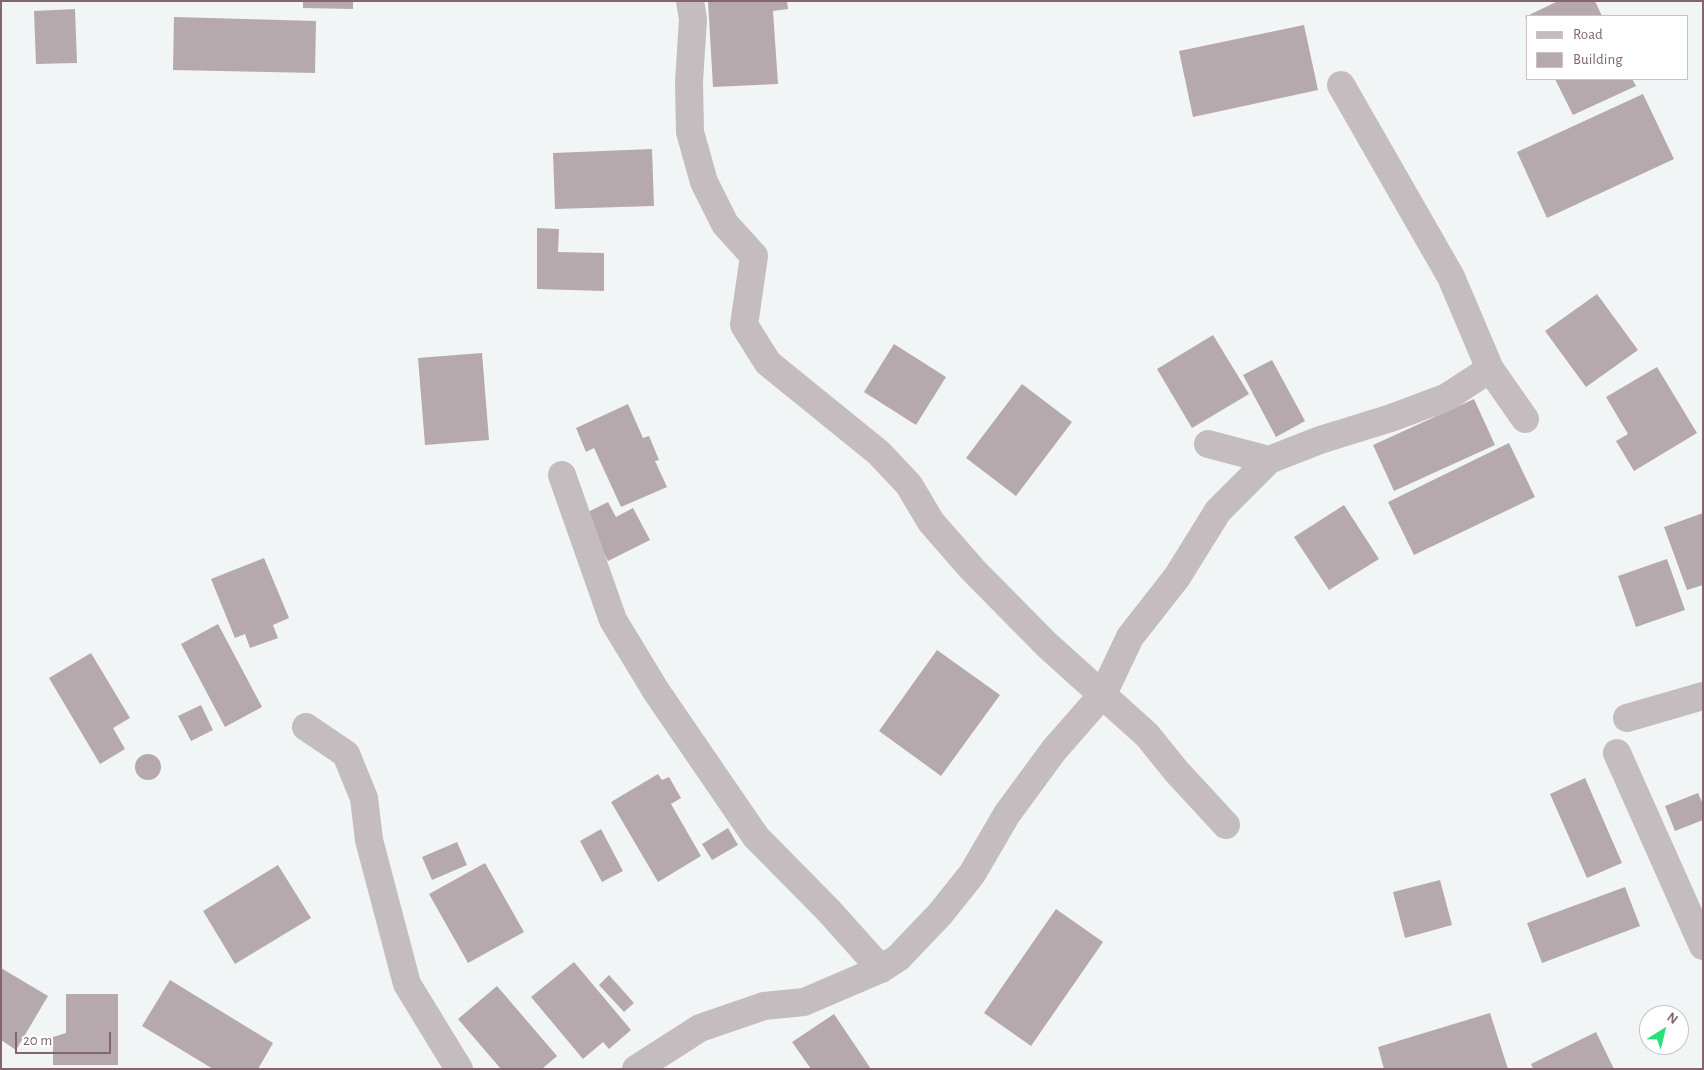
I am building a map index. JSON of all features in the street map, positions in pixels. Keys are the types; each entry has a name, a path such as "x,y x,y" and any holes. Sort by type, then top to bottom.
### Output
{"street":[{"path":"690,1 693,19 689,82 690,132 704,182 725,224 754,256 744,324 768,363 879,453 908,485 931,522 973,570 1047,645 1147,735 1177,772 1226,825"},
{"path":"1341,85 1451,277 1490,370 1525,419"},
{"path":"638,1068 700,1028 764,1006 804,1002 881,969 898,958 940,914 972,874 1007,814 1054,750 1103,694 1130,637 1177,577 1218,511 1269,460 1320,440 1391,418 1447,397 1490,370"},
{"path":"1208,444 1269,460"},
{"path":"562,475 613,620 656,691 756,837 829,911 881,969"},
{"path":"1627,718 1703,696"},
{"path":"306,727 346,754 364,798 369,840 407,984 459,1069"},
{"path":"1617,754 1703,946"}],"building":[{"path":"303,1 353,1 353,9 303,8"},
{"path":"708,1 787,1 788,9 773,11 778,84 713,87"},
{"path":"1558,1 1595,1 1602,15 1529,15"},
{"path":"75,9 77,63 36,64 34,11"},
{"path":"174,17 316,21 315,73 173,70"},
{"path":"1304,25 1318,90 1193,117 1179,51"},
{"path":"1556,80 1633,80 1636,86 1573,115"},
{"path":"1643,94 1674,159 1547,218 1517,152"},
{"path":"652,149 654,206 555,209 553,153"},
{"path":"537,228 559,229 558,252 604,253 604,291 537,289"},
{"path":"1597,294 1638,350 1586,387 1545,331"},
{"path":"1213,335 1249,394 1192,428 1157,369"},
{"path":"894,344 946,377 916,425 864,392"},
{"path":"482,353 489,440 425,445 418,358"},
{"path":"1272,360 1305,421 1276,437 1243,375"},
{"path":"1657,367 1697,433 1634,471 1616,441 1628,434 1606,397"},
{"path":"1022,384 1072,422 1016,496 966,458"},
{"path":"1474,399 1495,445 1394,491 1373,445"},
{"path":"628,404 643,438 649,436 659,460 655,461 667,487 621,507 594,448 586,452 576,428"},
{"path":"1509,443 1535,497 1414,555 1388,502"},
{"path":"608,502 616,517 633,508 650,540 608,561 584,514"},
{"path":"1344,505 1379,559 1329,590 1294,537"},
{"path":"1703,513 1703,585 1687,590 1664,527"},
{"path":"264,558 289,618 273,625 278,638 250,648 245,634 235,638 211,579"},
{"path":"1667,559 1685,610 1636,627 1618,576"},
{"path":"218,624 262,707 225,727 181,644"},
{"path":"937,650 1000,695 941,776 879,731"},
{"path":"91,653 130,718 113,728 125,749 100,764 49,678"},
{"path":"201,705 213,730 191,741 178,716"},
{"path":"148,754 158,757 161,767 158,777 148,780 138,777 135,767 138,757"},
{"path":"658,774 662,780 669,777 681,798 671,804 701,856 658,882 611,802"},
{"path":"1585,778 1622,863 1587,878 1550,794"},
{"path":"1698,793 1703,804 1703,820 1675,831 1665,806"},
{"path":"728,828 738,845 712,860 702,844"},
{"path":"601,829 623,871 602,882 580,841"},
{"path":"457,842 467,865 432,880 422,857"},
{"path":"485,863 524,932 468,963 429,894"},
{"path":"278,865 311,918 235,964 203,911"},
{"path":"1440,880 1452,925 1405,938 1393,892"},
{"path":"1625,887 1640,926 1542,963 1527,923"},
{"path":"1056,909 1103,942 1031,1046 984,1013"},
{"path":"574,962 631,1030 609,1049 603,1042 583,1059 531,997"},
{"path":"1,968 48,996 16,1050 1,1040"},
{"path":"609,975 634,1003 624,1012 599,985"},
{"path":"170,980 273,1043 258,1069 213,1069 142,1026"},
{"path":"497,986 557,1056 542,1069 501,1069 458,1019"},
{"path":"66,994 118,994 118,1065 53,1065 53,1037 66,1033"},
{"path":"1490,1013 1508,1069 1384,1069 1378,1047"},
{"path":"834,1014 871,1069 811,1069 792,1042"},
{"path":"1596,1032 1614,1069 1533,1069 1531,1064"}]}
